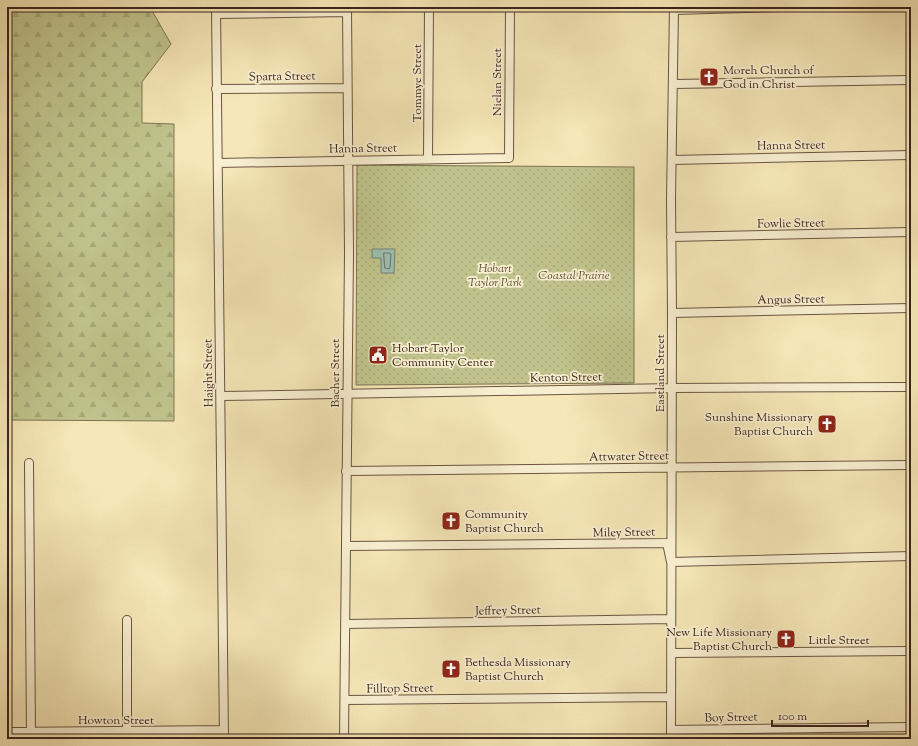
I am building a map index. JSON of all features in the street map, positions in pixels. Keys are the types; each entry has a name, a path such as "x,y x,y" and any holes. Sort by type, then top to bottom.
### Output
{"street":[{"name":"Tommye Street","path":"428,158 429,7"},
{"name":"Nielan Street","path":"509,158 510,7"},
{"path":"674,8 782,7"},
{"name":"Eastland Street","path":"671,739 671,237 674,8"},
{"path":"216,10 347,9"},
{"name":"Bacher Street","path":"344,739 348,254 347,9"},
{"name":"Haight Street","path":"216,10 224,739"},
{"path":"674,84 911,80"},
{"name":"Sparta Street","path":"216,89 347,88"},
{"name":"Hanna Street","path":"672,160 911,155"},
{"name":"Hanna Street","path":"218,163 428,158 509,158"},
{"name":"Fowlie Street","path":"671,237 911,232"},
{"name":"Angus Street","path":"672,313 911,308"},
{"name":"Kenton Street","path":"221,396 672,388 911,387"},
{"path":"29,463 31,735"},
{"name":"Attwater Street","path":"346,471 911,465"},
{"name":"Miley Street","path":"346,546 667,543 671,562"},
{"path":"671,562 911,556"},
{"name":"Jeffrey Street","path":"345,624 671,619"},
{"path":"126,736 127,620"},
{"name":"Little Street","path":"672,653 911,651"},
{"name":"Filltop Street","path":"344,700 671,697"},
{"name":"Boy Street","path":"671,730 911,727"},
{"name":"Howton Street","path":"7,732 31,735 126,736 224,730"}],"green space":[{"path":"7,7 144,7 151,9 171,44 142,82 142,123 174,124 174,421 7,420"},
{"name":"Hobart Taylor Park","path":"357,165 634,167 634,383 356,385"}],"water":[{"path":"372,249 395,249 394,273 381,273 381,258 372,258"}],"place":[{"name":"Moreh Church of God in Christ","path":"709,77"},
{"name":"Hobart Taylor Community Center","path":"378,355"},
{"name":"Sunshine Missionary Baptist Church","path":"827,424"},
{"name":"Community Baptist Church","path":"451,521"},
{"name":"New Life Missionary Baptist Church","path":"786,639"},
{"name":"Bethesda Missionary Baptist Church","path":"451,669"}],"park label":[{"name":"Coastal Prairie","path":"574,275"}]}
